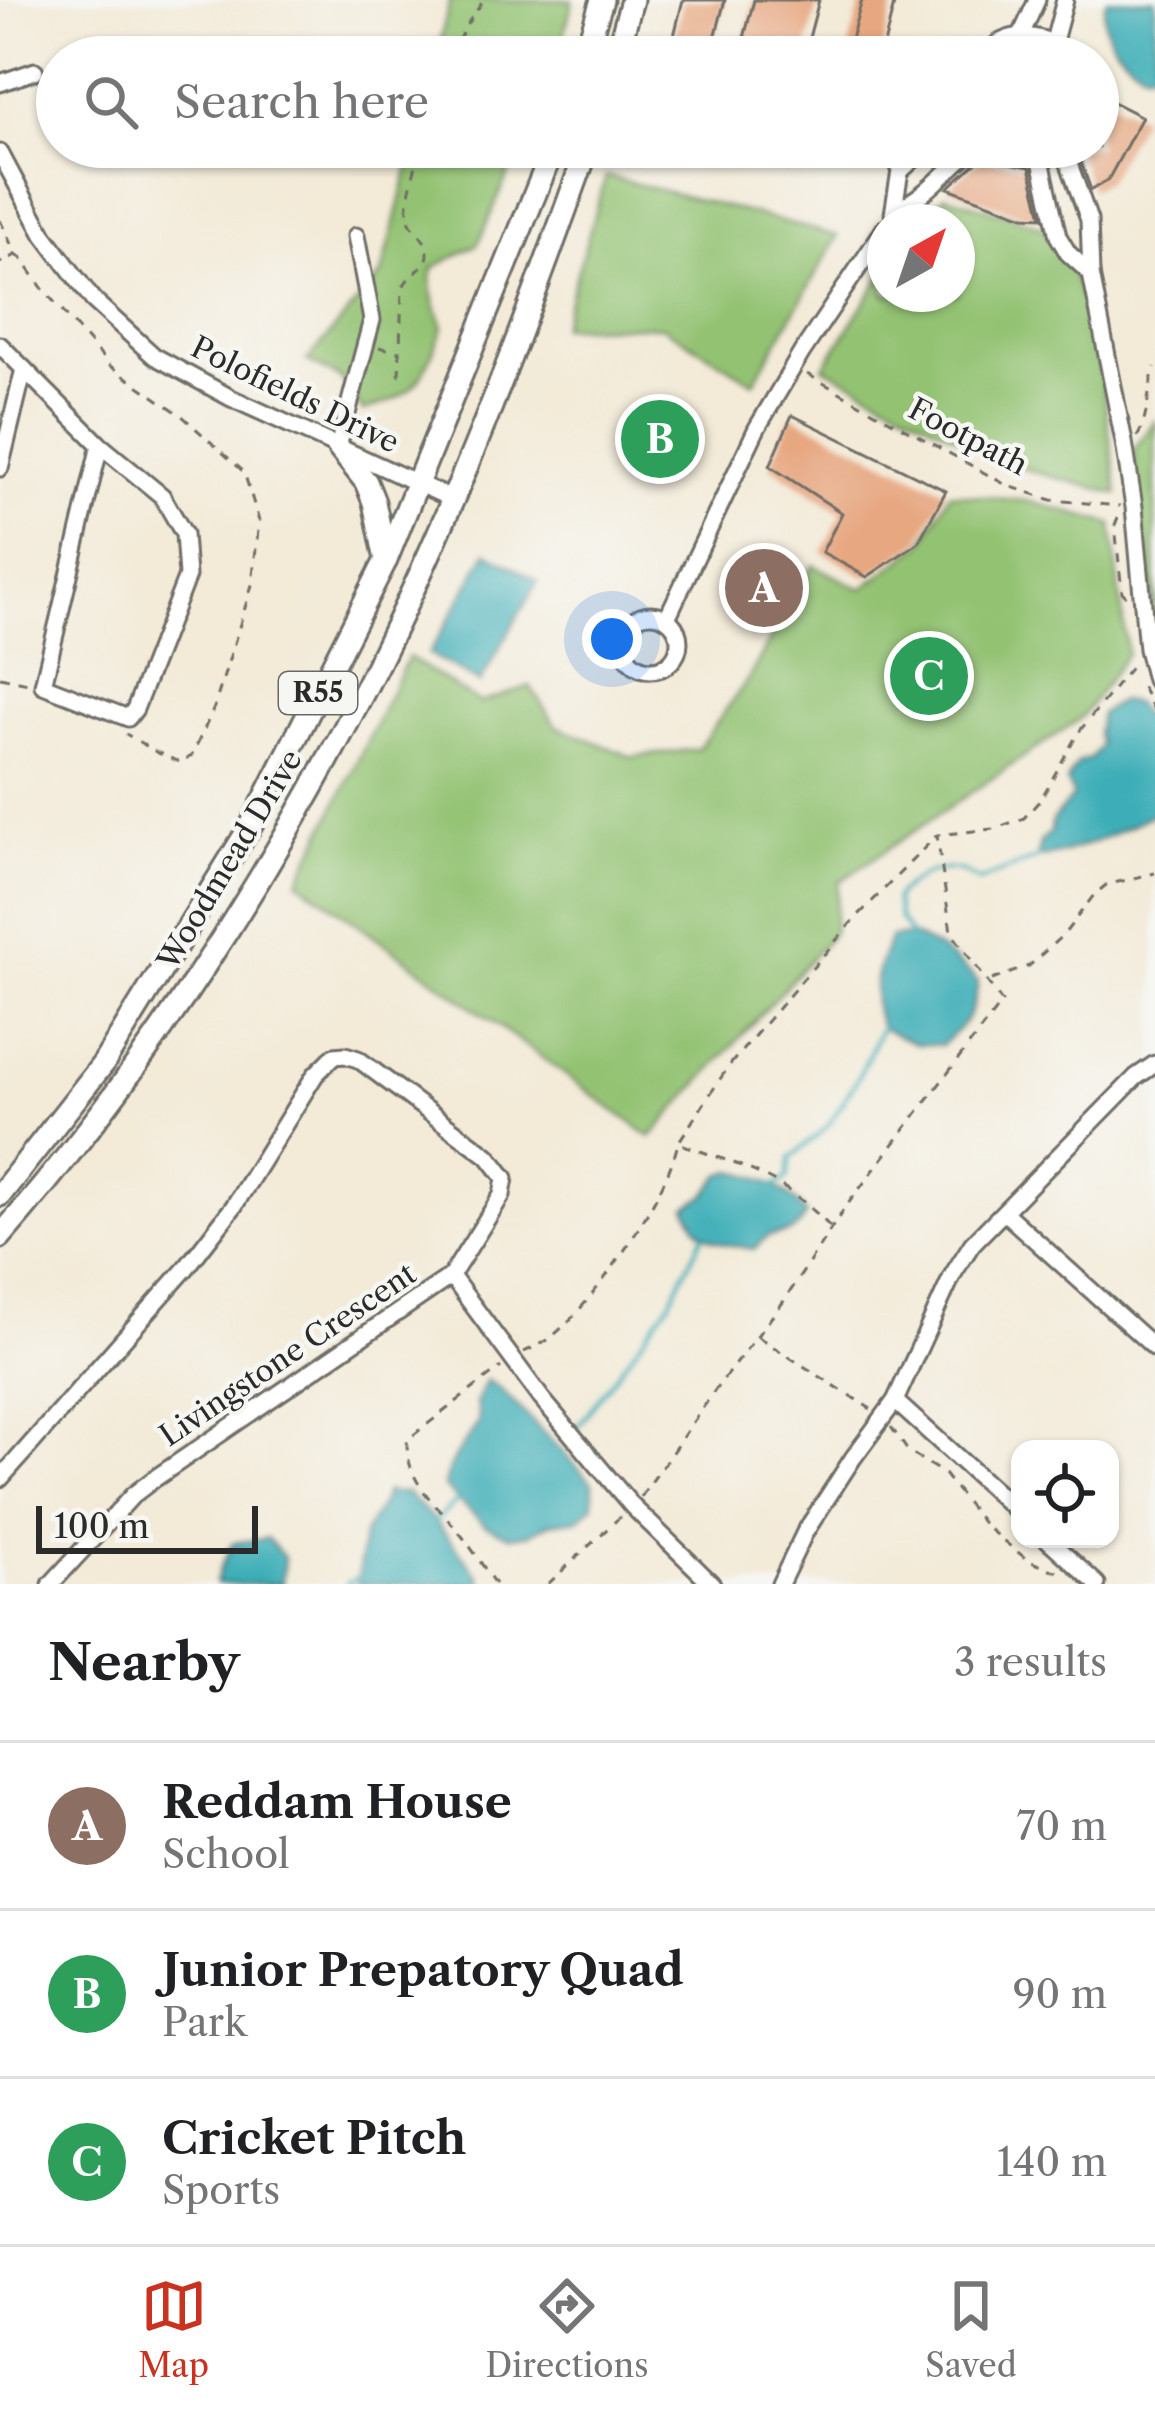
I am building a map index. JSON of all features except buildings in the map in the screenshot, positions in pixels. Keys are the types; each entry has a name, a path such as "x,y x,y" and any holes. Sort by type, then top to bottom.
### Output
{"main road":[{"path":"591,36 602,0"},
{"path":"622,36 632,0"},
{"name":"Woodmead Drive","path":"0,1195 103,1064 252,824 386,560 546,168"},
{"name":"Woodmead Drive","path":"0,1237 148,1047 289,828 368,682 452,499 580,168"},
{"path":"338,448 365,482 374,502 386,560"}],"street":[{"path":"1022,35 1036,0"},
{"path":"1055,36 1065,0"},
{"path":"1018,36 1027,36"},
{"path":"0,82 35,70"},
{"name":"Polofields Drive","path":"0,153 44,235 93,300 154,356 452,499"},
{"path":"893,204 904,168"},
{"path":"912,204 952,168"},
{"path":"1043,168 1058,236 1091,274"},
{"path":"1071,168 1086,207 1091,274 1124,442 1155,680"},
{"path":"338,448 372,320 356,236"},
{"path":"667,617 757,428 867,255"},
{"path":"0,345 100,445 162,496 184,534 187,576 128,718 43,685 100,445"},
{"path":"0,468 23,369"},
{"name":"Livingstone Crescent","path":"0,1479 187,1267 234,1207 315,1075 334,1056 358,1059 488,1156 505,1178 502,1195 451,1276 133,1495 51,1584"},
{"path":"780,1584 805,1532 895,1401 953,1274 972,1244 1136,1076 1155,1064"},
{"path":"1004,1211 1155,1348"},
{"path":"451,1276 542,1399 632,1506 712,1584"},
{"path":"895,1401 1011,1506"},
{"path":"1057,1548 1096,1584"}],"path":[{"path":"461,36 484,0"},
{"path":"471,2 474,12"},
{"path":"399,376 402,290 405,280 423,267 428,256 425,242 410,224 407,208 417,168"},
{"path":"0,220 16,254 110,366 181,415 244,472 259,521 252,585 214,708 192,755 182,763 156,752 116,725 107,710"},
{"path":"0,263 16,254"},
{"path":"366,343 399,352"},
{"name":"Footpath","path":"794,366 1008,486 1052,500 1134,507"},
{"path":"1124,442 1140,436 1155,367"},
{"path":"495,1584 462,1535 423,1491 406,1461 407,1440 512,1359 548,1340 578,1311 630,1242 673,1163 678,1143 728,1067 850,923 937,835 993,829 1024,818 1041,799 1078,733 1137,658 1149,656"},
{"path":"0,677 43,685"},
{"path":"1146,698 1155,712"},
{"path":"548,1584 648,1489 832,1228 1002,1001 951,932 937,835"},
{"path":"989,981 1029,966 1106,885 1155,873"},
{"path":"678,1143 788,1187 832,1228"},
{"path":"757,1336 884,1417 908,1451 944,1474 985,1526 1029,1561 1069,1576"}],"green space":[{"path":"450,0 573,0 564,36 441,36"},
{"path":"409,168 511,168 478,244 433,268 432,291 443,328 423,373 397,398 363,411 340,378 307,361 382,274"},
{"path":"606,176 838,236 754,382 662,326 561,327"},
{"path":"945,195 973,204 936,204"},
{"path":"975,205 1041,226 1072,272 1098,351 1118,494 1034,472 977,448 824,367 867,299 867,312 975,312"},
{"path":"1155,421 1155,625 1133,451"},
{"path":"950,493 1027,501 1112,524 1127,653 1081,718 839,882 833,933 651,1137 299,881 408,657 480,703 530,686 556,726 632,757 698,749 750,676 813,565 862,589 922,545"}],"water":[{"path":"1106,0 1155,0 1155,71 1143,71 1125,57 1119,50 1119,36 1107,32"},
{"path":"487,552 538,581 480,683 429,654"},
{"path":"1119,701 1135,703 1155,738 1155,813 1084,846 1038,858 1040,842 1073,796 1067,781 1077,763 1091,758 1100,745 1100,714"},
{"path":"911,935 946,954 978,981 968,1018 941,1045 917,1044 881,1028 877,1017 876,982 886,948 891,937"},
{"path":"732,1171 763,1180 791,1197 806,1214 798,1226 768,1236 754,1249 705,1235 687,1207 705,1196 721,1175"},
{"path":"486,1380 593,1483 593,1505 579,1519 510,1536 485,1525 444,1487 453,1460 479,1422 476,1402"},
{"path":"386,1492 406,1493 435,1521 481,1584 358,1584 363,1536"},
{"path":"267,1538 284,1558 282,1584 216,1584 232,1543"}],"waterway":[{"path":"1144,721 1155,714"},
{"path":"911,935 899,918 895,899 915,880 952,870 979,881 1038,858"},
{"path":"773,1186 787,1179 791,1158 828,1126 881,1028"},
{"path":"575,1430 669,1303 703,1236"},
{"path":"435,1521 457,1501"},
{"path":"347,1584 357,1578"}],"place":[{"name":"Junior Prepatory Quad","path":"660,439"},
{"name":"Reddam House","path":"764,588"},
{"name":"Cricket Pitch","path":"929,676"}]}
